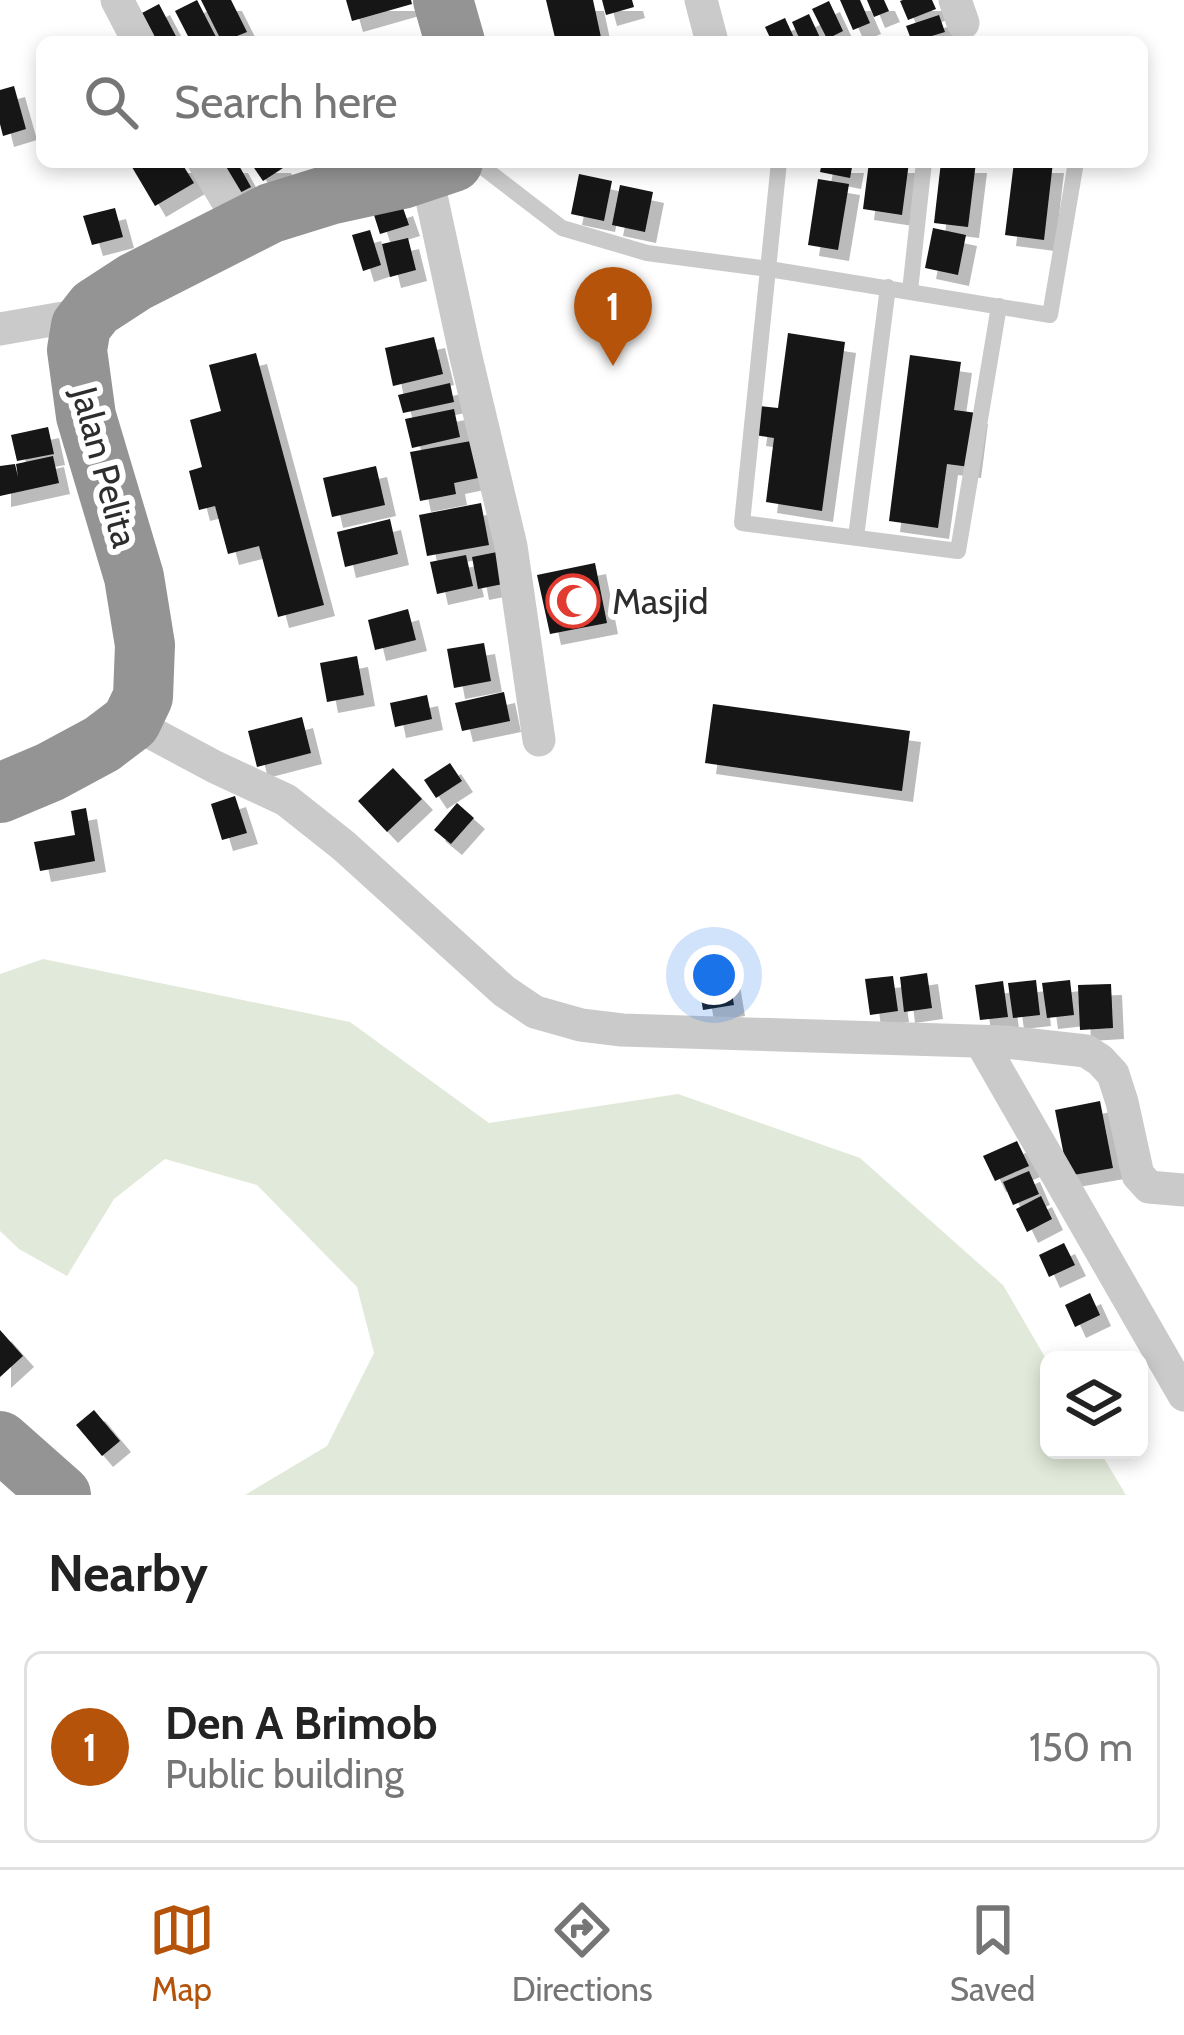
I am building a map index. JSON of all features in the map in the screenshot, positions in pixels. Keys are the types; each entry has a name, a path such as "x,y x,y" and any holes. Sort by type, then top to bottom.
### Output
{"highway":[{"path":"443,0 453,36"},
{"path":"92,313 135,282 271,212 440,168"},
{"name":"Jalan Pelita","path":"92,313 81,326 77,350 86,416 134,577 145,645 143,697 131,722"},
{"path":"0,794 85,753 131,722"},
{"path":"0,1441 61,1495"}],"street":[{"path":"117,0 136,36"},
{"path":"700,0 710,36"},
{"path":"208,168 243,227"},
{"path":"452,168 465,353 511,546 539,740"},
{"path":"0,329 92,313"},
{"path":"131,722 286,800 344,846 504,991 535,1012 622,1030 982,1042 1086,1051 1112,1074 1138,1175 1149,1187 1184,1190"},
{"path":"982,1042 1184,1395"}],"lane":[{"path":"457,168 562,228 647,253 1050,315 1075,168"},
{"path":"777,168 742,523 958,551 999,306"},
{"path":"910,291 923,168"},
{"path":"856,537 888,287"}],"green space":[{"path":"43,959 350,1022 489,1123 678,1094 860,1158 1003,1285 1041,1351 1040,1459 1104,1459 1126,1495 245,1495 327,1446 374,1353 357,1287 257,1185 165,1159 114,1199 67,1276 19,1249 0,1231 0,974"}],"building":[{"path":"197,0 215,36 188,36 175,11"},
{"path":"201,0 231,0 247,32 219,36"},
{"path":"346,0 411,0 412,4 352,21"},
{"path":"546,0 593,0 601,36 555,36"},
{"path":"602,0 632,0 634,7 606,15"},
{"path":"840,0 860,0 870,23 853,30"},
{"path":"867,0 884,0 889,11 874,17"},
{"path":"903,0 932,0 936,9 908,20"},
{"path":"829,1 843,31 826,36 812,9"},
{"path":"159,4 176,36 154,36 142,13"},
{"path":"809,14 819,36 798,36 792,22"},
{"path":"939,15 945,32 910,36 906,26"},
{"path":"785,18 793,36 769,36 765,27"},
{"path":"14,86 26,129 3,136 0,90"},
{"path":"133,168 185,168 194,183 155,206"},
{"path":"207,168 240,168 251,187 226,200"},
{"path":"254,168 283,168 263,181"},
{"path":"821,168 852,168 850,178 820,172"},
{"path":"868,168 908,168 902,215 863,209"},
{"path":"940,168 975,168 968,227 934,223"},
{"path":"1013,168 1052,168 1044,240 1005,235"},
{"path":"579,174 612,181 604,221 571,214"},
{"path":"818,179 849,184 838,250 808,245"},
{"path":"620,185 653,192 645,232 612,225"},
{"path":"402,205 409,225 380,234 374,215"},
{"path":"115,208 123,237 92,245 83,216"},
{"path":"933,228 966,235 958,275 925,268"},
{"path":"370,230 381,265 363,271 352,235"},
{"path":"408,238 416,270 390,277 382,244"},
{"path":"788,333 845,342 822,511 766,502 774,438 755,435 759,406 778,408"},
{"path":"434,337 443,374 393,386 385,348"},
{"path":"256,353 324,605 278,617 259,546 228,554 215,506 199,510 189,471 202,467 190,420 221,411 209,365"},
{"path":"910,355 961,362 954,410 977,413 970,467 947,464 938,528 889,521"},
{"path":"450,383 454,402 403,413 398,395"},
{"path":"454,409 460,437 412,448 405,419"},
{"path":"48,427 54,454 17,461 11,435"},
{"path":"471,441 478,478 454,483 456,494 420,501 410,452"},
{"path":"53,456 59,483 0,496 0,466 15,464 18,477 16,464"},
{"path":"376,466 385,505 332,517 323,478"},
{"path":"481,503 489,545 427,556 419,515"},
{"path":"390,519 398,554 345,567 337,532"},
{"path":"502,551 508,583 478,589 472,557"},
{"path":"466,555 473,586 437,594 430,562"},
{"path":"595,563 607,623 550,634 537,575"},
{"path":"408,609 416,640 375,650 368,620"},
{"path":"484,643 491,681 454,688 447,649"},
{"path":"357,656 364,695 327,702 320,663"},
{"path":"504,692 510,721 462,731 455,703"},
{"path":"427,695 432,719 395,727 390,703"},
{"path":"713,704 910,731 902,791 705,763"},
{"path":"302,717 311,753 257,767 248,731"},
{"path":"450,763 462,781 436,798 424,780"},
{"path":"393,768 422,799 387,832 358,801"},
{"path":"235,796 247,833 222,840 211,804"},
{"path":"457,803 474,818 451,844 434,830"},
{"path":"86,808 95,861 40,871 34,842 75,835 71,811"},
{"path":"728,969 734,1005 703,1010 697,974"},
{"path":"927,973 932,1008 904,1012 900,977"},
{"path":"893,976 898,1011 870,1015 865,979"},
{"path":"1036,980 1040,1015 1013,1018 1008,983"},
{"path":"1070,980 1074,1015 1047,1018 1042,983"},
{"path":"1003,981 1008,1017 980,1020 975,985"},
{"path":"1111,984 1113,1028 1080,1030 1078,985"},
{"path":"1100,1101 1113,1168 1068,1176 1055,1110"},
{"path":"1017,1141 1029,1166 995,1181 983,1156"},
{"path":"1029,1171 1039,1194 1013,1205 1003,1182"},
{"path":"1041,1196 1052,1219 1027,1232 1016,1209"},
{"path":"1064,1243 1075,1265 1049,1277 1039,1255"},
{"path":"1090,1293 1100,1315 1075,1327 1065,1305"},
{"path":"0,1330 23,1356 0,1377"},
{"path":"94,1410 120,1441 102,1456 76,1425"}],"place":[{"name":"Den A Brimob","path":"613,366"},
{"name":"Masjid","path":"573,601"}]}
